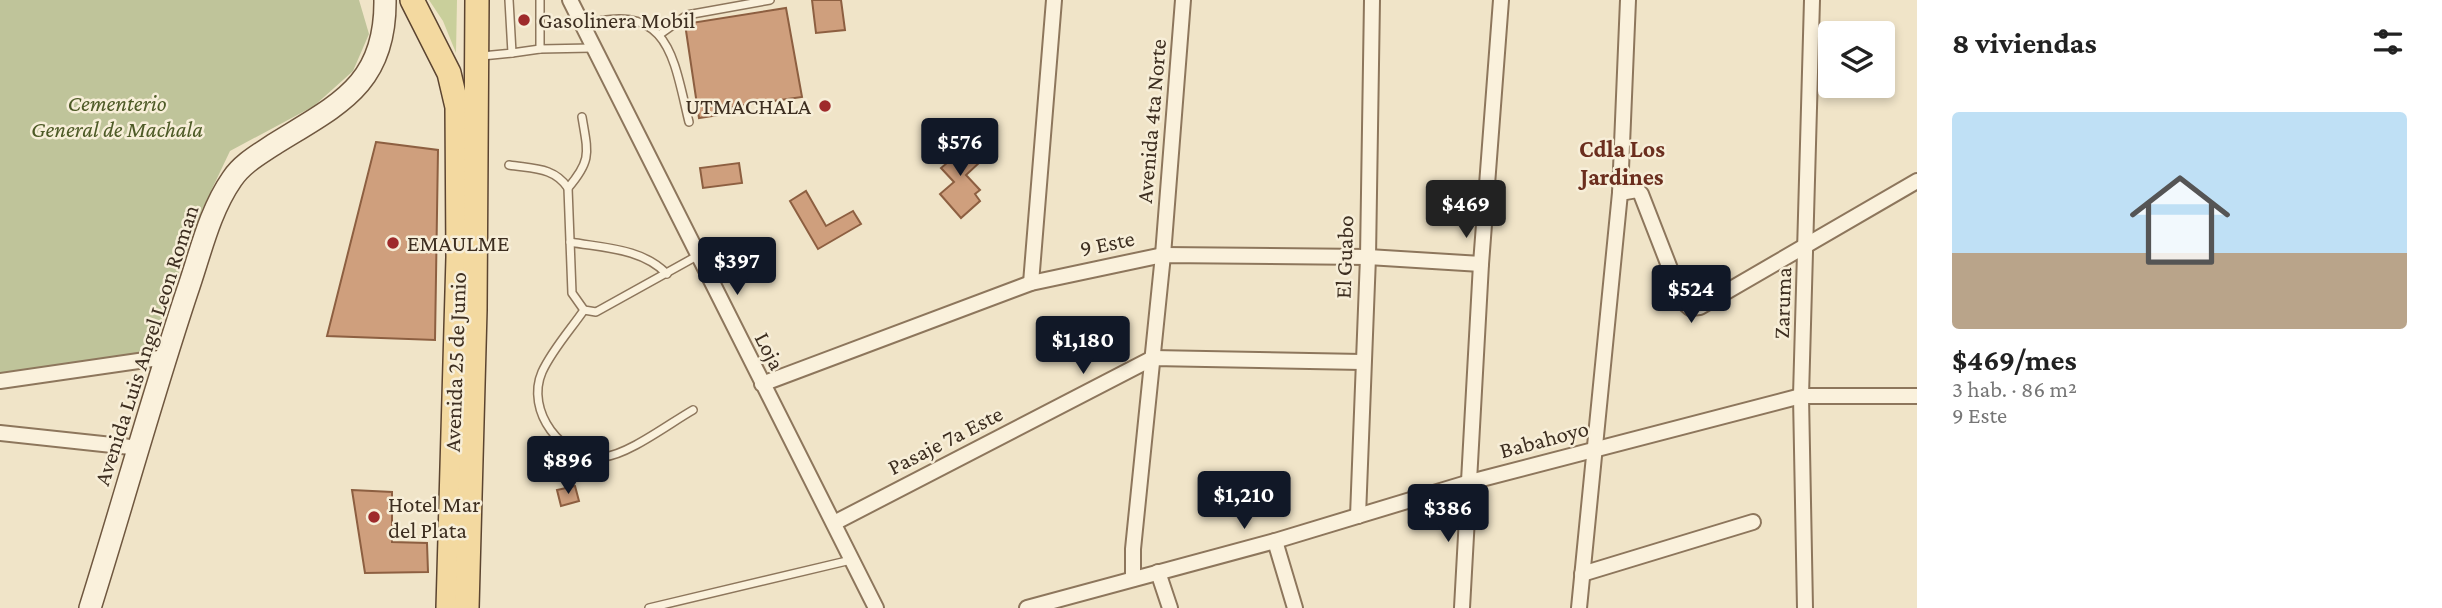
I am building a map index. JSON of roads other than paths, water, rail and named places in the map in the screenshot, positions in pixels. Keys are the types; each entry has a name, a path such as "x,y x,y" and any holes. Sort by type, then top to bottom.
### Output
{"main road":[{"name":"Avenida Luis Angel Leon Roman","path":"90,608 166,357 216,207 233,177 250,160 335,106 366,78 380,50 385,0"},
{"name":"Avenida 25 de Junio","path":"412,0 449,73 457,107 458,257 449,608"},
{"name":"Avenida 25 de Junio","path":"467,608 475,310 477,0"}],"street":[{"name":"Loja","path":"570,0 876,608"},
{"path":"1031,283 1054,0"},
{"name":"Avenida 4ta Norte","path":"1133,579 1133,549 1163,254 1183,0"},
{"name":"El Guabo","path":"1358,516 1368,257 1371,0"},
{"path":"1462,608 1501,0"},
{"path":"1579,608 1620,193 1628,0"},
{"name":"Zaruma","path":"1805,608 1801,396 1812,0"},
{"path":"1620,193 1637,190 1641,194 1684,302 1690,308 1700,307 1917,181"},
{"name":"9 Este","path":"762,384 1031,283 1163,254 1368,257 1482,264"},
{"path":"0,381 166,357"},
{"name":"Pasaje 7a Este","path":"834,523 1153,358 1362,362"},
{"name":"Babahoyo","path":"1034,607 1275,541 1469,482 1801,396 1917,396"},
{"path":"0,433 140,448"},
{"path":"1582,574 1753,522"},
{"path":"1275,541 1295,608"},
{"path":"1158,572 1170,608"}],"lane":[{"path":"509,0 512,53"},
{"path":"540,0 540,49"},
{"path":"659,35 687,15 770,0"},
{"path":"582,26 619,16 639,22 659,35 670,48 689,122"},
{"path":"477,56 540,49 592,48"},
{"path":"568,188 585,168 588,156 582,117"},
{"path":"509,165 551,171 560,176 568,188 572,293 584,310 596,312 697,256"},
{"path":"570,242 635,253 667,274"},
{"path":"584,310 542,373 538,396 555,439 576,454 604,457 621,452 693,410"},
{"path":"649,607 851,560"}],"place":[{"name":"Gasolinera Mobil","path":"524,20"},
{"name":"UTMACHALA","path":"825,106"},
{"name":"EMAULME","path":"393,243"},
{"name":"Hotel Mar del Plata","path":"374,517"}],"district":[{"name":"Cdla Los Jardines","path":"1622,162"}],"park label":[{"name":"Cementerio General de Machala","path":"117,116"}]}
